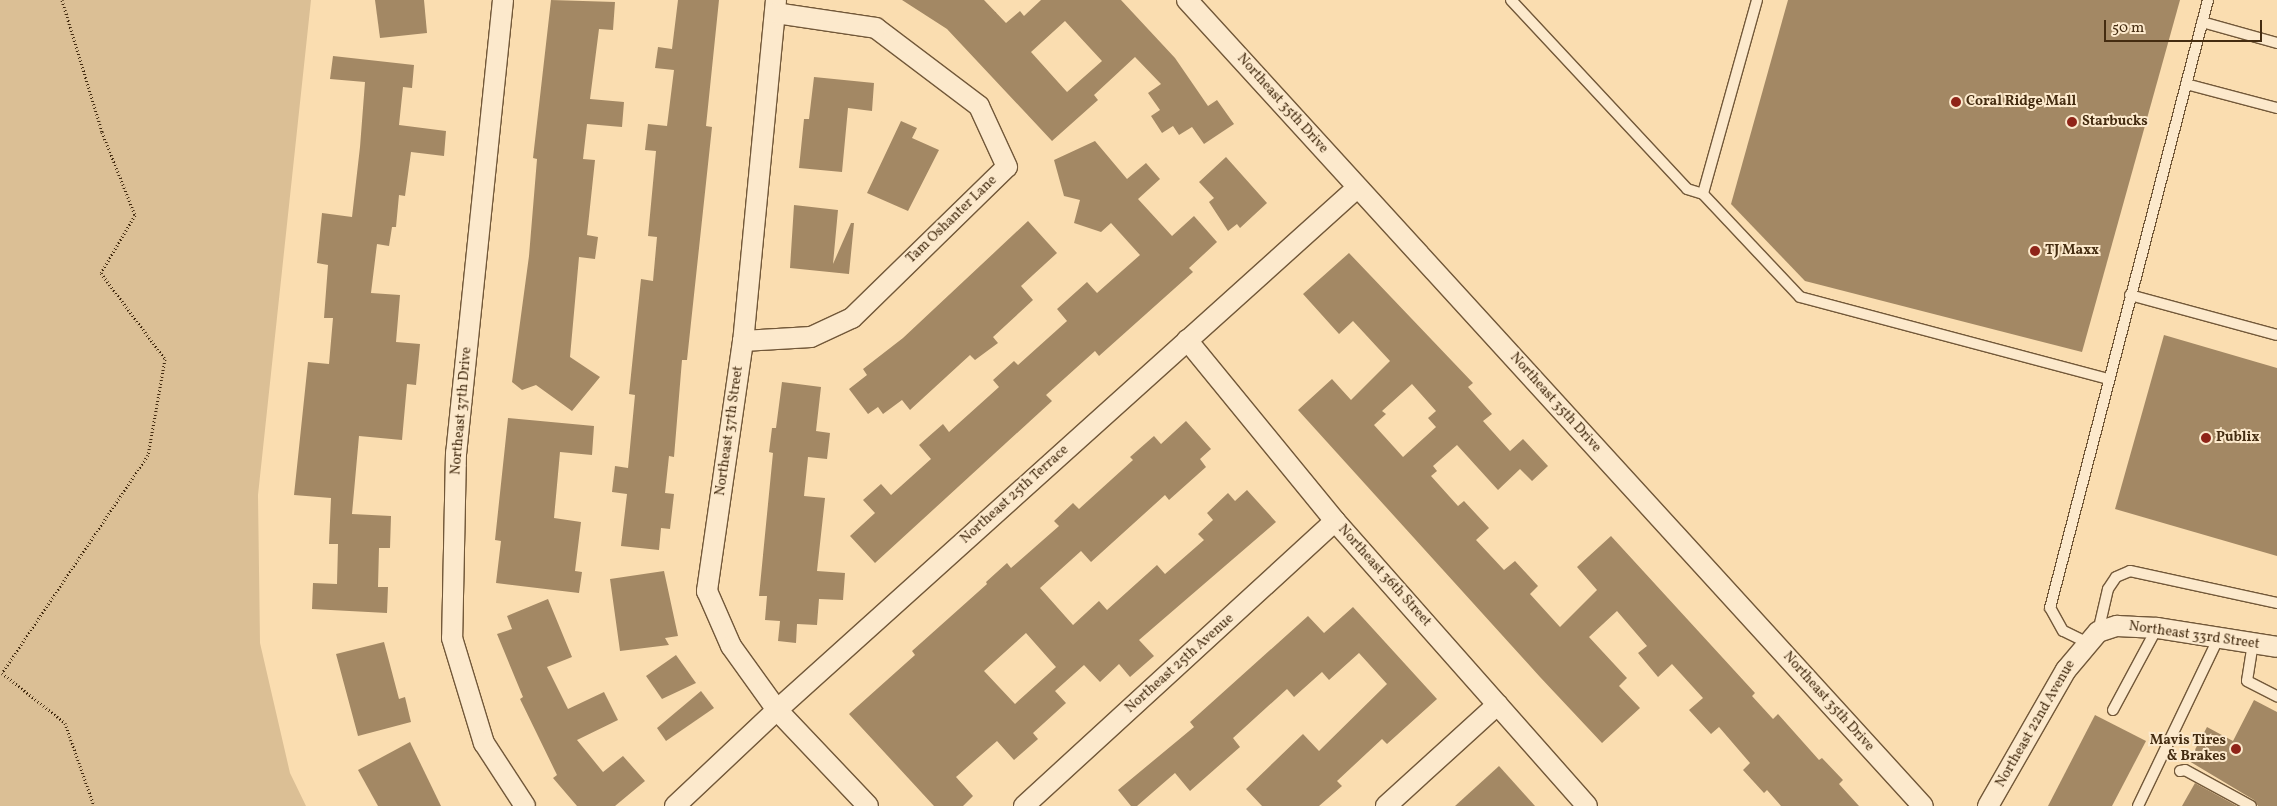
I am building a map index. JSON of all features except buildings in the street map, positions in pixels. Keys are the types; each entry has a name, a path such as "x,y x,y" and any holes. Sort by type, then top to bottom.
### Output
{"street":[{"name":"Northeast 37th Drive","path":"502,0 456,454 452,638 484,743 525,806"},
{"name":"Northeast 35th Drive","path":"1187,0 1923,806"},
{"name":"Tam Oshanter Lane","path":"743,341 811,337 852,318 1007,167 979,106 876,28 776,7"},
{"name":"Northeast 37th Street","path":"776,7 743,341 707,591 731,646 777,710 868,806"},
{"name":"Northeast 25th Terrace","path":"675,806 777,710 1357,188"},
{"name":"Northeast 36th Street","path":"1187,340 1335,521 1587,806"},
{"name":"Northeast 25th Avenue","path":"1024,806 1335,521"},
{"name":"Northeast 33rd Street","path":"2092,637 2117,626 2157,628 2277,647"},
{"name":"Northeast 22nd Avenue","path":"1988,806 2066,670 2092,637"},
{"path":"1386,806 1498,704"}],"lane":[{"path":"1510,0 1687,189 1703,194 1800,297 2108,380"},
{"path":"1703,194 1756,0"},
{"path":"2208,0 2050,608 2063,632 2092,637 2108,589 2116,577 2130,571 2277,603"},
{"path":"2202,22 2277,43"},
{"path":"2186,84 2277,108"},
{"path":"2130,295 2277,334"},
{"path":"2113,710 2157,628"},
{"path":"2138,806 2218,637"},
{"path":"2252,643 2247,681 2277,696"},
{"path":"2180,771 2185,770 2251,806"}],"path":[{"path":"62,0 102,132 135,215 100,274 165,359 148,455 2,673 65,723 94,806"}],"shaded area":[{"path":"0,0 311,0 258,495 260,643 290,773 306,806 0,806"}],"place":[{"name":"Coral Ridge Mall","path":"1956,102"},
{"name":"Starbucks","path":"2072,122"},
{"name":"TJ Maxx","path":"2035,251"},
{"name":"Publix","path":"2206,438"},
{"name":"Mavis Tires & Brakes","path":"2236,749"}]}
